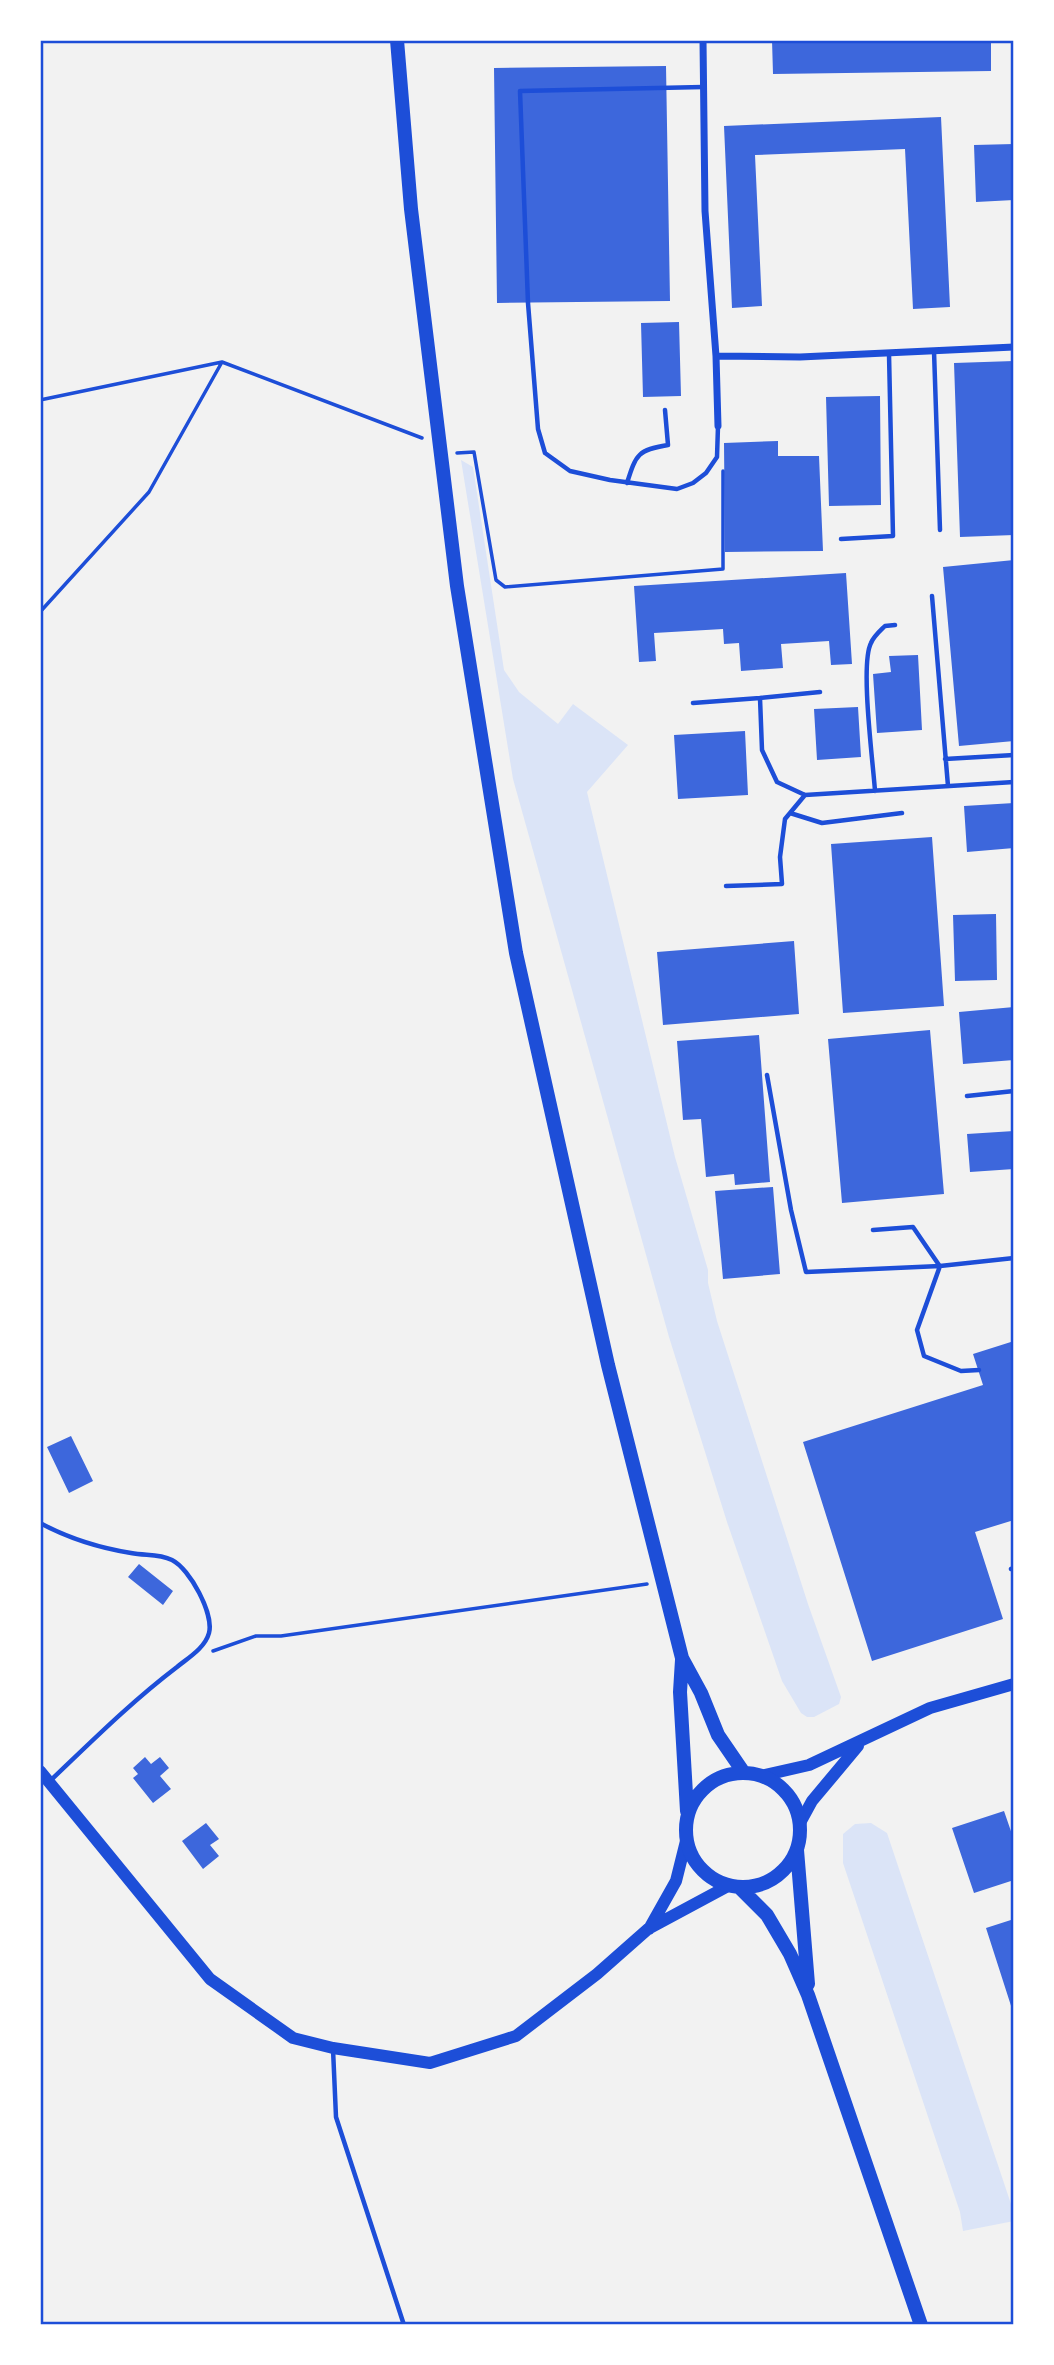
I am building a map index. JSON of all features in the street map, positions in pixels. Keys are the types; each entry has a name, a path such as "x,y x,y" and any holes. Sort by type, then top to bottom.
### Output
{"main road":[{"path":"397,40 411,209 457,586 516,953 608,1365 682,1658 701,1693 718,1735 744,1773"},
{"path":"682,1658 680,1692 686,1841 694,1861 709,1877 734,1887 766,1915 790,1954 808,1995 920,2325"},
{"path":"687,1814 695,1797 709,1784 726,1775 744,1773 761,1776 775,1783 787,1794 796,1808 800,1823 797,1850 808,1995"},
{"path":"734,1887 754,1887 775,1878 791,1863 797,1850"}],"street":[{"path":"703,40 705,211 716,356 718,425"},
{"path":"716,356 800,357 1014,347"},
{"path":"761,1776 809,1765 930,1708 1014,1684"},
{"path":"800,1823 812,1801 860,1743"},
{"path":"45,1777 210,1979 293,2038 333,2048 430,2063 516,2036 597,1974 648,1929 734,1887"},
{"path":"648,1929 676,1881 686,1841"}],"lane":[{"path":"704,87 520,91 528,303 538,429 545,453 570,471 627,483 677,489 706,473 717,457 718,425"},
{"path":"934,351 940,530"},
{"path":"841,539 893,536 889,353"},
{"path":"627,483 635,459 646,448 668,445 665,410"},
{"path":"932,596 948,786"},
{"path":"875,791 867,656 870,643 876,635 885,626 895,625"},
{"path":"693,703 820,692"},
{"path":"760,698 762,750 777,782 806,795 1014,782"},
{"path":"945,759 1014,755"},
{"path":"726,886 782,884 780,857 785,819 806,795"},
{"path":"790,813 822,823 902,813"},
{"path":"766,1075 791,1210 806,1272 940,1266 1014,1258"},
{"path":"967,1096 1014,1091"},
{"path":"873,1230 913,1227 940,1266"},
{"path":"940,1266 917,1330 924,1356 961,1371 979,1370"},
{"path":"40,1523 60,1534 98,1546 133,1554 160,1554 176,1562 189,1576 206,1606 210,1632 202,1646 185,1661 136,1698 45,1777"},
{"path":"333,2048 336,2117 404,2325"}],"path":[{"path":"40,612 149,492 222,362"},
{"path":"40,400 222,362 440,449 474,452 496,580 505,587 723,569 723,463"},
{"path":"185,1661 256,1636 295,1634 663,1582"}],"shaded area":[{"path":"461,460 473,467 504,670 519,692 558,724 573,704 628,745 587,792 675,1157 708,1270 708,1283 717,1321 808,1604 841,1697 839,1704 814,1717 801,1713 782,1681 727,1522 669,1337 513,779"},
{"path":"871,1823 887,1833 1014,2213 1014,2221 963,2231 960,2212 843,1863 843,1834 855,1824"}],"building":[{"path":"772,40 991,40 991,71 773,74"},
{"path":"666,66 670,301 497,303 494,68"},
{"path":"941,117 950,307 913,309 905,149 755,155 762,306 732,308 724,126"},
{"path":"1014,144 1014,200 976,202 974,145"},
{"path":"679,322 681,396 643,397 641,323"},
{"path":"1014,361 1014,535 960,537 954,363"},
{"path":"880,396 881,505 829,506 826,397"},
{"path":"778,441 778,456 819,456 823,551 725,552 724,443"},
{"path":"1014,560 1014,741 959,746 943,567"},
{"path":"846,573 852,664 831,665 829,641 781,644 783,668 741,671 739,643 724,644 723,629 654,633 656,661 639,662 634,586"},
{"path":"918,655 922,730 877,733 873,674 891,672 889,656"},
{"path":"858,707 861,757 817,760 814,709"},
{"path":"745,731 748,795 678,799 674,735"},
{"path":"1014,803 1014,848 967,852 964,806"},
{"path":"932,837 944,1006 843,1013 831,844"},
{"path":"996,914 997,980 955,981 953,915"},
{"path":"794,941 799,1014 663,1025 657,952"},
{"path":"1014,1007 1014,1060 963,1064 959,1012"},
{"path":"930,1030 944,1194 842,1203 828,1039"},
{"path":"759,1035 770,1182 735,1185 734,1174 706,1177 701,1119 683,1120 677,1041"},
{"path":"1014,1131 1014,1169 970,1172 967,1134"},
{"path":"773,1187 780,1274 723,1279 715,1191"},
{"path":"1014,1341 1014,1520 975,1532 1003,1619 872,1661 803,1442 983,1385 973,1354"},
{"path":"71,1436 93,1481 69,1493 47,1447"},
{"path":"139,1564 173,1591 163,1605 128,1577"},
{"path":"145,1757 151,1764 160,1757 169,1768 160,1776 171,1789 153,1803 133,1778 138,1774 133,1768"},
{"path":"1004,1811 1014,1840 1014,1880 974,1893 952,1828"},
{"path":"206,1823 219,1839 210,1845 219,1856 203,1869 182,1841"},
{"path":"1014,1919 1014,2012 1013,2012 986,1928"}]}
